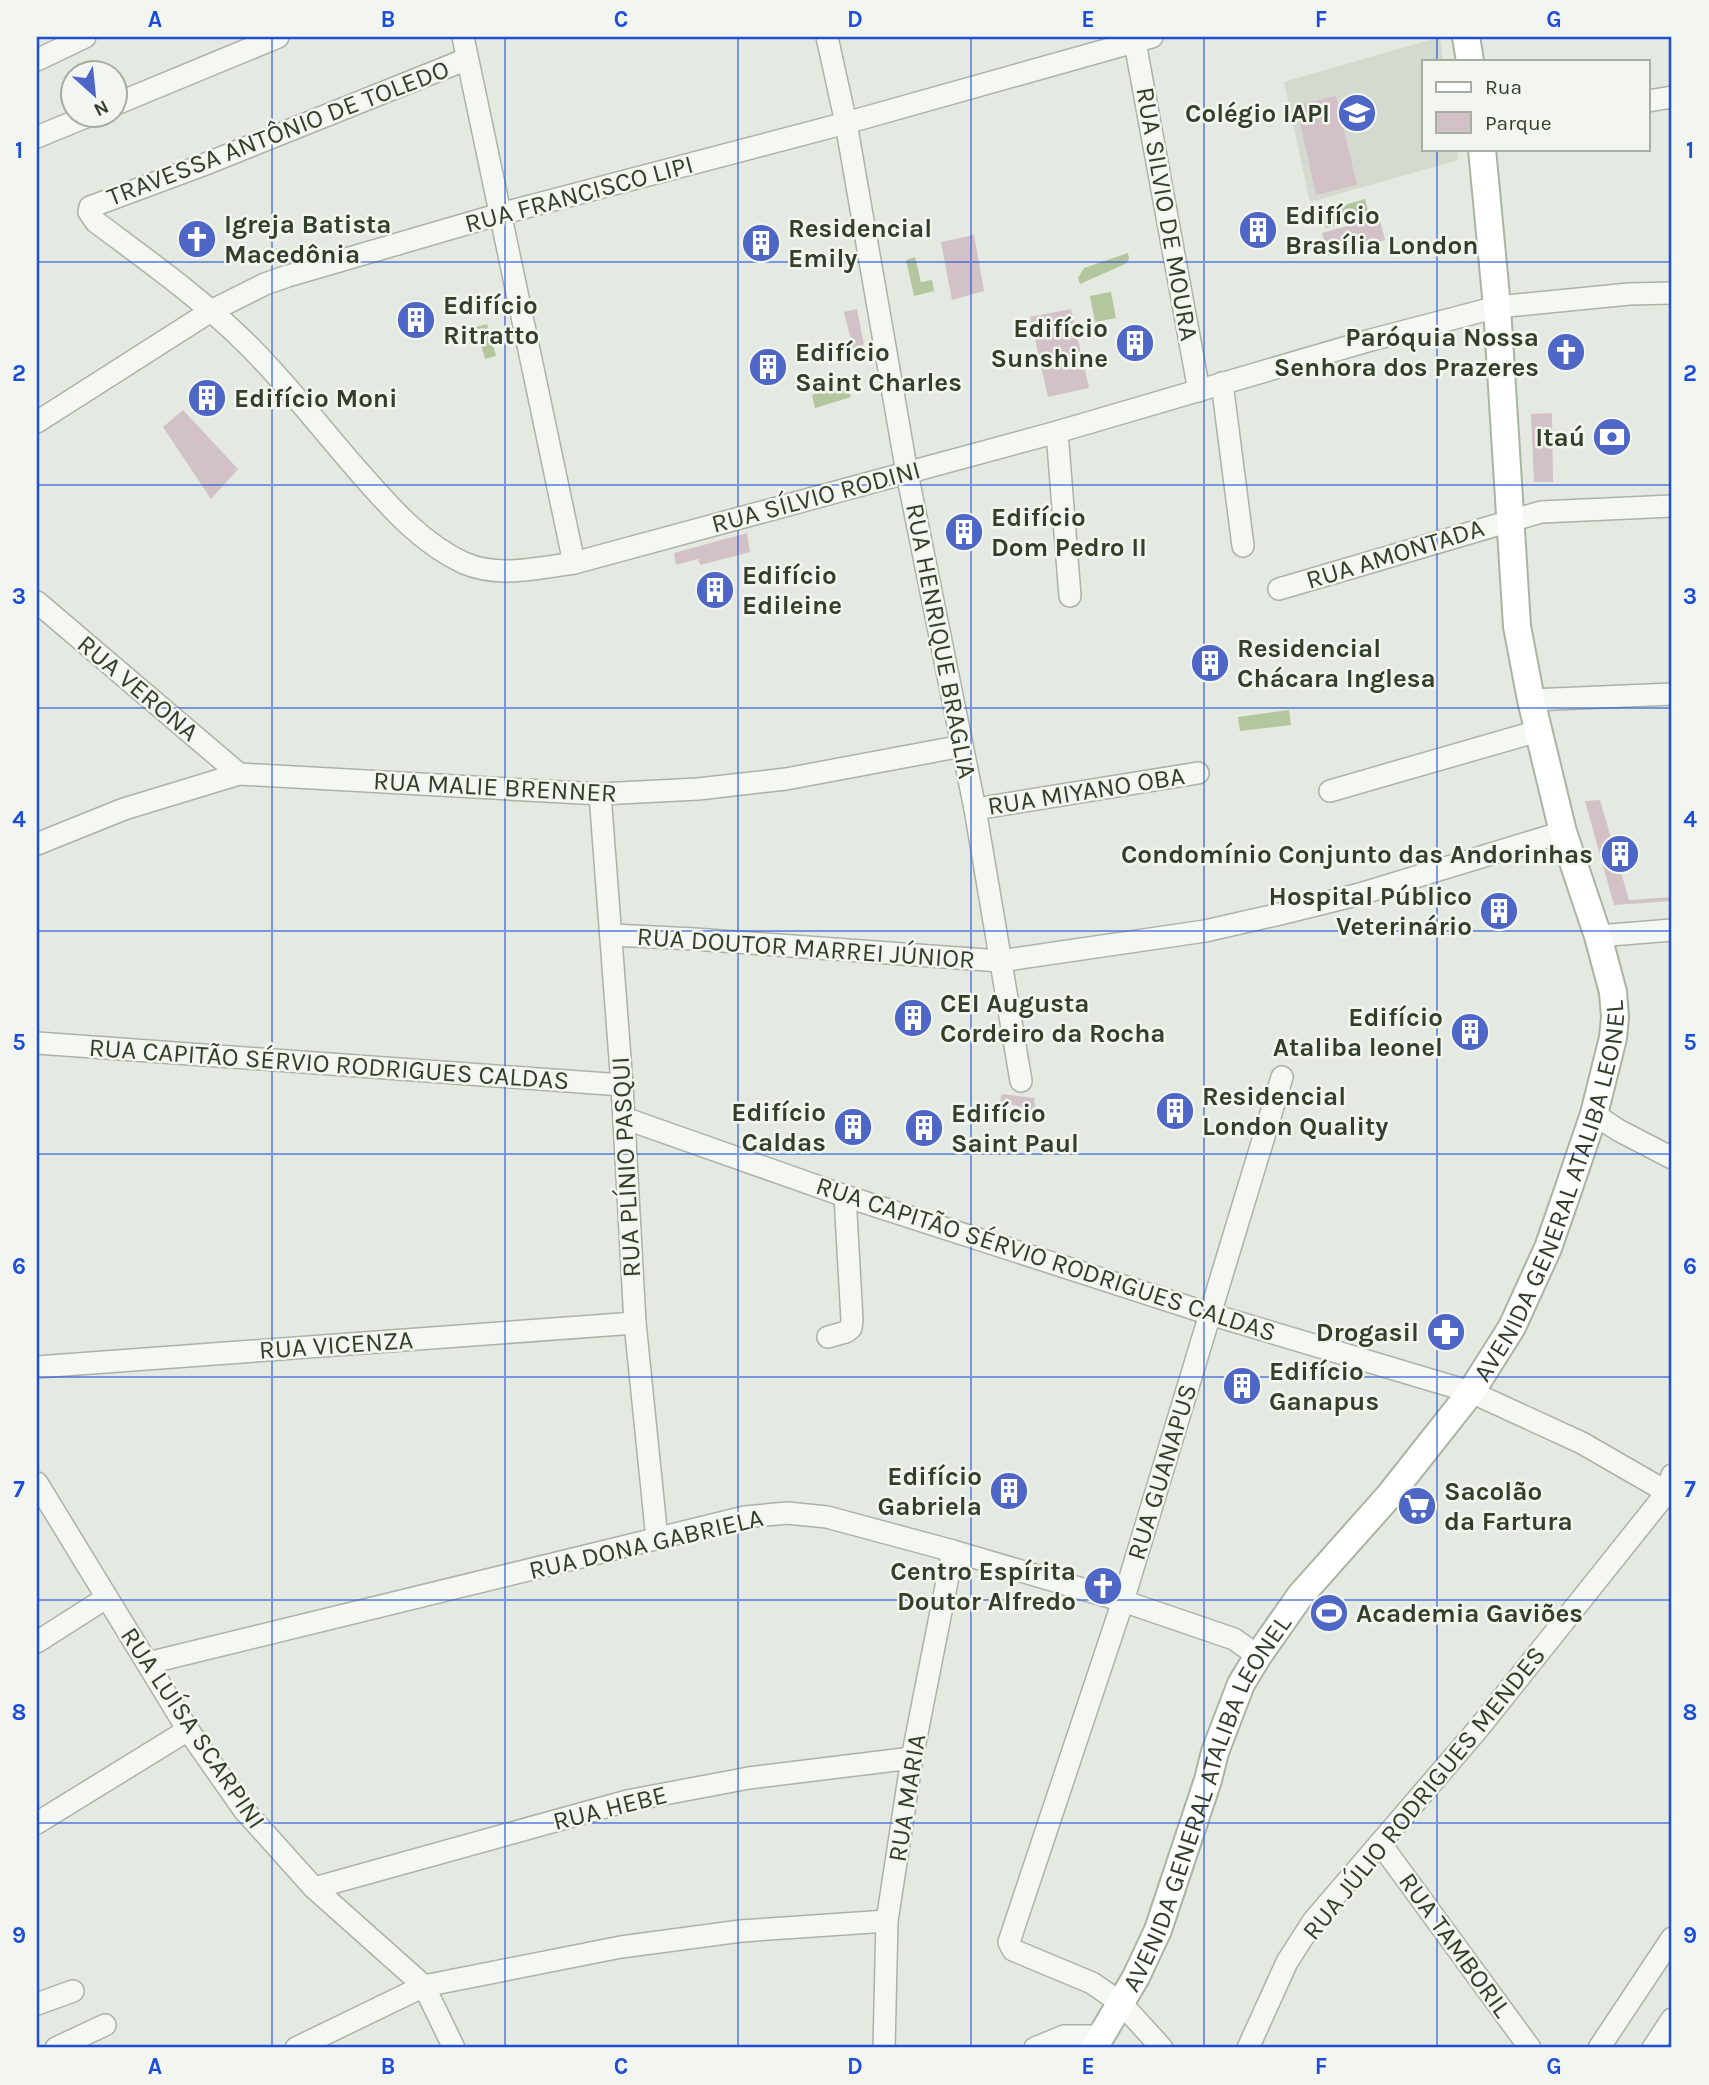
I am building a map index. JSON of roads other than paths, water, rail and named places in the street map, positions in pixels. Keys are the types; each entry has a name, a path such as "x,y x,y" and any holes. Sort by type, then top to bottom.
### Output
{"main road":[{"path":"1466,37 1470,60"},
{"name":"AVENIDA GENERAL ATALIBA LEONEL","path":"1097,2042 1121,2003 1158,1930 1205,1792 1215,1752 1241,1684 1300,1596 1388,1497 1471,1392 1512,1327 1548,1248 1594,1114 1613,1038 1613,992 1598,936 1563,832 1531,700 1517,625 1497,307 1482,150"}],"street":[{"path":"37,61 85,37"},
{"path":"130,98 278,37"},
{"path":"463,37 574,563"},
{"name":"RUA HENRIQUE BRAGLIA","path":"827,37 846,123 907,473 975,809 1021,1081"},
{"name":"RUA FRANCISCO LIPI","path":"37,422 211,311 265,284 500,214 846,123 1140,38"},
{"name":"RUA SILVIO DE MOURA","path":"1140,38 1199,391"},
{"name":"TRAVESSA ANTÔNIO DE TOLEDO","path":"90,207 193,169 467,59"},
{"path":"1650,101 1672,97"},
{"path":"37,137 60,128"},
{"name":"RUA SÍLVIO RODINI","path":"90,207 89,212 96,222 211,311 249,346 386,502 424,537 446,554 467,564 499,571 574,563 1057,432 1371,340 1497,307 1672,293"},
{"path":"1222,383 1243,546"},
{"path":"1057,432 1070,596"},
{"name":"RUA AMONTADA","path":"1279,589 1541,512 1672,506"},
{"name":"RUA VERONA","path":"37,602 239,774"},
{"path":"1531,700 1672,694"},
{"path":"1330,791 1538,730"},
{"name":"RUA MALIE BRENNER","path":"37,844 124,809 239,774 600,794 698,789 786,779 962,746"},
{"name":"RUA MIYANO OBA","path":"975,809 1198,773"},
{"name":"RUA PLÍNIO PASQUI","path":"600,794 622,1085 635,1324 657,1539"},
{"name":"RUA DOUTOR MARREI JÚNIOR","path":"612,935 1000,961 1205,931 1280,914 1360,894 1563,832"},
{"path":"1598,936 1672,930"},
{"name":"RUA CAPITÃO SÉRVIO RODRIGUES CALDAS","path":"37,1043 622,1085"},
{"name":"RUA GUANAPUS","path":"1121,2003 1092,1983 1013,1950 1009,1942 1123,1601 1282,1077"},
{"path":"1594,1114 1618,1130 1672,1158"},
{"name":"RUA CAPITÃO SÉRVIO RODRIGUES CALDAS","path":"624,1118 845,1196 1210,1314 1471,1392"},
{"path":"828,1337 846,1332 852,1320 845,1196"},
{"name":"RUA VICENZA","path":"37,1367 635,1324"},
{"name":"RUA JÚLIO RODRIGUES MENDES","path":"1248,2048 1287,1962 1314,1920 1478,1729 1670,1483 1471,1392"},
{"name":"RUA LUÍSA SCARPINI","path":"37,1483 188,1730 244,1810 314,1888 424,1986 454,2048"},
{"name":"RUA DONA GABRIELA","path":"148,1663 745,1517 787,1513 827,1517 953,1550 1123,1601 1234,1639 1258,1656"},
{"name":"RUA MARIA","path":"884,2048 887,1921 912,1758 953,1550"},
{"path":"37,1642 106,1598"},
{"path":"37,1823 188,1730"},
{"name":"RUA HEBE","path":"314,1888 627,1801 749,1778 912,1758"},
{"name":"RUA TAMBORIL","path":"1380,1843 1530,2048"},
{"path":"296,2048 424,1986 621,1947 741,1931 887,1921"},
{"path":"1599,2048 1672,1938"},
{"path":"37,2004 73,1991"},
{"path":"1121,2003 1162,2048"},
{"path":"1653,2048 1672,2019"},
{"path":"55,2048 105,2025"},
{"path":"1035,2048 1064,2036 1097,2042"}],"place":[{"name":"Colégio IAPI","path":"1357,113"},
{"name":"Edifício Brasília London","path":"1258,230"},
{"name":"Igreja Batista Macedônia","path":"197,239"},
{"name":"Residencial Emily","path":"761,243"},
{"name":"Edifício Ritratto","path":"416,320"},
{"name":"Edifício Sunshine","path":"1135,343"},
{"name":"Paróquia Nossa Senhora dos Prazeres","path":"1566,352"},
{"name":"Edifício Saint Charles","path":"768,367"},
{"name":"Edifício Moni","path":"207,398"},
{"name":"Itaú","path":"1612,437"},
{"name":"Edifício Dom Pedro II","path":"964,532"},
{"name":"Edifício Edileine","path":"715,590"},
{"name":"Residencial Chácara Inglesa","path":"1210,663"},
{"name":"Condomínio Conjunto das Andorinhas","path":"1620,854"},
{"name":"Hospital Público Veterinário","path":"1499,911"},
{"name":"CEI Augusta Cordeiro da Rocha","path":"913,1018"},
{"name":"Edifício Ataliba leonel","path":"1470,1032"},
{"name":"Residencial London Quality","path":"1175,1111"},
{"name":"Edifício Caldas","path":"853,1127"},
{"name":"Edifício Saint Paul","path":"924,1128"},
{"name":"Drogasil","path":"1446,1332"},
{"name":"Edifício Ganapus","path":"1242,1386"},
{"name":"Edifício Gabriela","path":"1009,1491"},
{"name":"Sacolão da Fartura","path":"1417,1506"},
{"name":"Centro Espírita Doutor Alfredo","path":"1103,1586"},
{"name":"Academia Gaviões","path":"1329,1613"}]}
